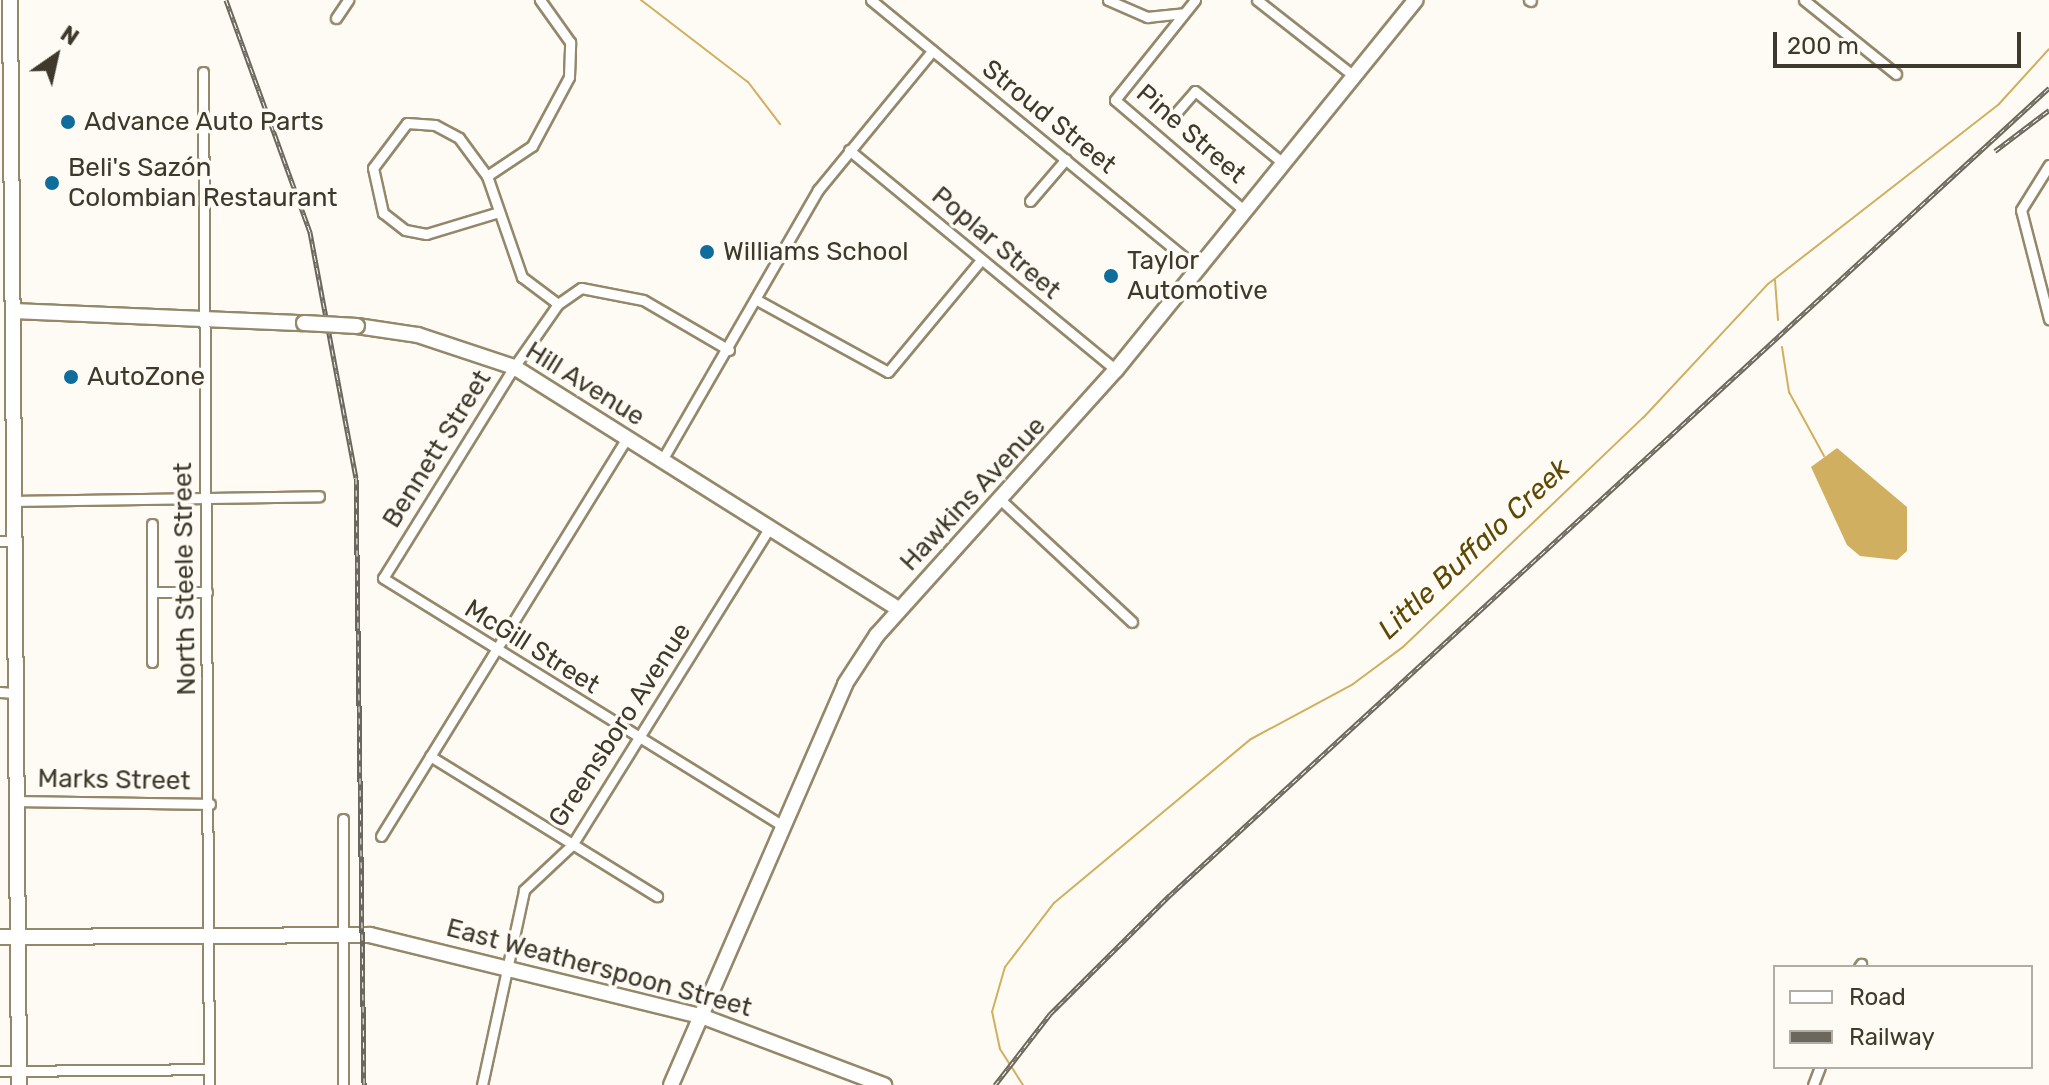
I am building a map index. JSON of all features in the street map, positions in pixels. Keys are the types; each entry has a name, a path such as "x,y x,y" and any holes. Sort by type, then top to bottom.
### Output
{"main road":[{"path":"10,0 5,105 6,311 15,501 8,541 16,693 19,1078"},
{"name":"Hawkins Avenue","path":"671,1085 845,684 899,609 1003,502 1116,370 1416,0"},
{"name":"Hill Avenue","path":"6,311 204,322 357,326 418,335 514,367 899,609"},
{"name":"East Weatherspoon Street","path":"0,937 341,931 701,1016 884,1085"}],"street":[{"path":"336,18 348,0"},
{"path":"487,176 532,146 569,77 570,42 540,0"},
{"name":"Stroud Street","path":"871,0 1199,269"},
{"path":"1108,0 1147,17 1184,13 1195,0"},
{"path":"1257,0 1354,76"},
{"path":"1804,0 1896,74"},
{"name":"Pine Street","path":"1184,13 1115,100 1245,211"},
{"path":"662,460 849,150 932,51"},
{"name":"North Steele Street","path":"203,72 210,804 207,932 209,1085"},
{"path":"1175,114 1195,91 1283,163"},
{"path":"499,212 416,234 385,216 372,175 393,134 418,122 459,138 487,176 522,277 558,304 581,288 615,290 729,350"},
{"name":"Poplar Street","path":"849,150 1116,370"},
{"path":"1030,201 1066,159"},
{"path":"2049,165 2021,210 2049,319"},
{"path":"757,300 885,372 981,260"},
{"name":"Bennett Street","path":"383,578 514,367 558,304"},
{"path":"381,836 627,438"},
{"path":"15,501 319,496"},
{"path":"1003,502 1132,622"},
{"path":"152,524 152,662"},
{"name":"Greensboro Avenue","path":"482,1085 524,890 572,845 770,527"},
{"name":"McGill Street","path":"383,578 783,826"},
{"path":"152,592 207,592"},
{"path":"0,692 16,693"},
{"path":"430,756 657,896"},
{"name":"Marks Street","path":"17,801 210,804"},
{"path":"343,819 343,1085"},
{"path":"0,1071 19,1078 209,1069"}],"shaded area":[{"path":"1837,448 1907,507 1907,551 1897,560 1860,556 1847,545 1811,467"}],"waterway":[{"path":"641,0 748,82 780,124"},
{"name":"Little Buffalo Creek","path":"1023,1085 1000,1049 992,1012 1005,967 1054,903 1251,739 1353,684 1403,647 1643,418 1768,284 1999,104 2049,49"},
{"path":"1775,280 1778,320"},
{"path":"1782,347 1789,392 1824,456"}],"railway":[{"path":"226,0 310,232 356,478 364,1085"},
{"path":"995,1085 1050,1014 1169,896 2049,88"},
{"path":"1995,151 2049,110"}],"place":[{"name":"Advance Auto Parts","path":"68,122"},
{"name":"Beli's Sazón Colombian Restaurant","path":"52,183"},
{"name":"Williams School","path":"707,252"},
{"name":"Taylor Automotive","path":"1111,276"},
{"name":"AutoZone","path":"71,377"}]}
